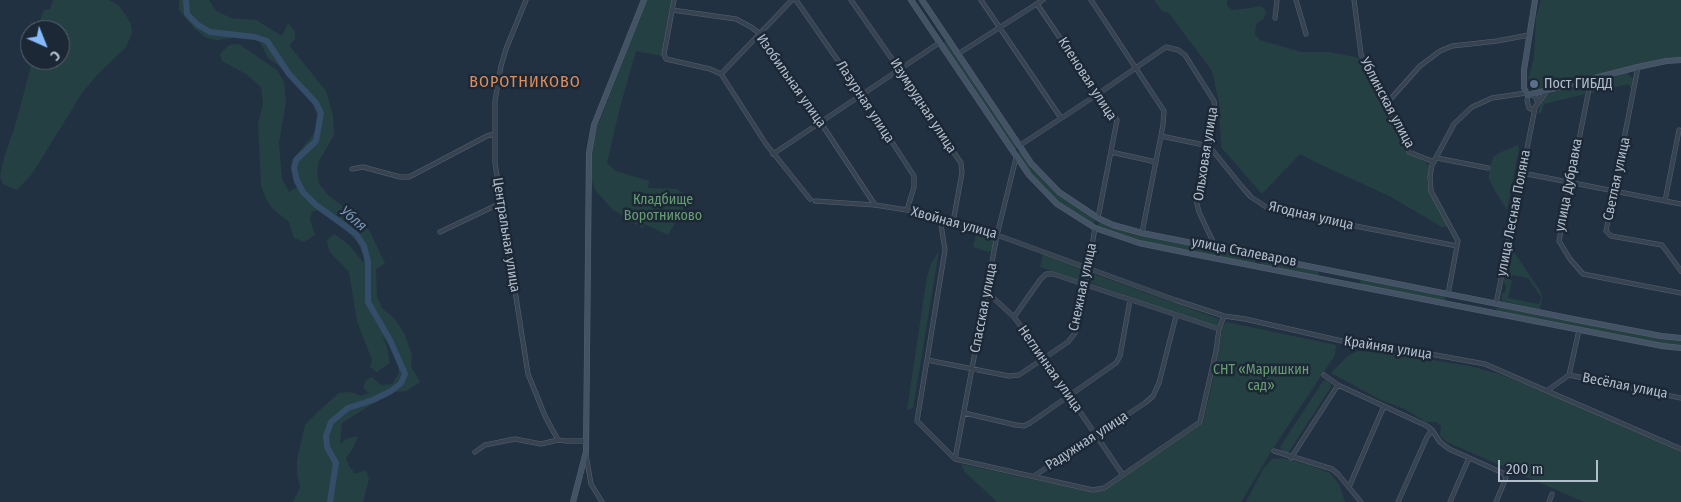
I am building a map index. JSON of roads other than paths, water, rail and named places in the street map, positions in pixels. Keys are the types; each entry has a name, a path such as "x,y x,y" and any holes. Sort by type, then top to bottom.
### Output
{"main road":[{"path":"573,502 586,452 588,153 594,125 644,0"},
{"name":"улица Сталеваров","path":"911,0 1035,183 1057,204 1095,228 1140,242 1257,266 1579,330 1681,348"},
{"name":"улица Сталеваров","path":"922,0 1020,147 1041,174 1059,192 1098,218 1113,225 1142,233 1259,257 1661,336 1681,338"},
{"path":"1534,0 1524,70 1529,94 1638,67 1681,60"},
{"path":"939,43 947,38"},
{"path":"1015,156 1020,147"},
{"path":"1095,228 1098,218"},
{"path":"1257,266 1259,257"},
{"path":"1319,278 1321,269"},
{"path":"1446,304 1448,294"},
{"path":"1494,313 1496,304"}],"street":[{"name":"Центральная улица","path":"526,0 506,49 502,66 496,101 495,163 528,374 544,416 558,440"},
{"path":"674,0 664,57 668,61 710,69 721,74 794,0"},
{"name":"Лазурная улица","path":"794,0 861,94 914,176 914,187 908,210"},
{"name":"Изумрудная улица","path":"851,0 961,163 962,173 953,222"},
{"path":"981,0 1061,118"},
{"path":"958,54 1043,0"},
{"path":"1091,0 1164,110 1161,136 1142,233"},
{"path":"1275,18 1277,0"},
{"path":"1296,0 1306,34"},
{"name":"Ублинская улица","path":"1354,0 1361,54 1410,152 1434,162"},
{"name":"Кленовая улица","path":"1037,4 1117,120 1098,218"},
{"name":"Изобильная улица","path":"672,10 736,19 759,34 875,205"},
{"path":"1386,104 1420,66 1440,51 1452,46 1529,35"},
{"path":"773,154 939,43"},
{"name":"Ольховая улица","path":"1136,68 1166,47 1178,50 1185,55 1214,101 1215,109 1209,146 1196,200 1199,212 1216,248"},
{"name":"Светлая улица","path":"1638,67 1606,230 1608,234 1662,245 1681,271"},
{"path":"1020,147 1136,68"},
{"name":"Хвойная улица","path":"721,74 773,154 813,200 875,205 908,210 997,234 1088,268"},
{"name":"улица Дубравка","path":"1591,79 1559,241 1583,274 1681,293"},
{"name":"улица Лесная Поляна","path":"1496,304 1532,121 1538,103 1547,90"},
{"path":"1448,294 1458,241 1431,191 1430,177 1434,162 1454,124 1472,107 1492,98 1529,94 1536,98 1538,103"},
{"name":"улица Лесная Поляна","path":"1529,94 1527,105 1532,121"},
{"path":"1530,110 1536,108"},
{"path":"1665,201 1678,130"},
{"path":"352,169 362,167 400,177 409,177 494,134"},
{"path":"1161,136 1209,146"},
{"name":"Ягодная улица","path":"1209,146 1251,197 1270,208 1457,246"},
{"path":"1111,152 1156,162"},
{"name":"Спасская улица","path":"955,459 988,293 997,234 1015,156"},
{"path":"1437,158 1488,168"},
{"path":"1522,172 1681,204"},
{"path":"440,232 501,203"},
{"path":"938,219 941,225 945,250 917,421 955,459"},
{"name":"Снежная улица","path":"927,360 972,370 1009,376 1018,375 1068,342 1075,333 1086,284 1095,228"},
{"name":"Крайняя улица","path":"1088,268 1224,316 1342,341 1348,339 1485,364 1681,449"},
{"path":"1014,318 1046,274 1053,274 1219,329"},
{"name":"Неглинная улица","path":"988,293 1014,318 1044,358 1123,475"},
{"path":"964,413 1024,426 1030,423 1116,363 1120,356 1130,300"},
{"name":"Радужная улица","path":"955,459 1034,476 1096,436 1153,396 1159,383 1176,316"},
{"path":"1034,476 1093,490 1104,488 1200,422 1219,329 1224,316"},
{"name":"Весёлая улица","path":"1548,390 1569,375 1579,330"},
{"path":"1324,375 1338,384 1412,418 1432,430 1440,442 1449,449 1503,473 1506,478 1496,502"},
{"name":"Весёлая улица","path":"1569,375 1681,398"},
{"path":"1291,458 1338,384"},
{"path":"1349,487 1384,406"},
{"path":"1398,502 1427,437 1432,430"},
{"path":"475,452 485,444 516,439 541,444 558,440 586,441"},
{"path":"1274,451 1291,458 1332,469 1361,502"},
{"path":"586,452 591,484 602,502"},
{"path":"1450,502 1469,458"},
{"path":"1549,502 1552,494"}],"waterway":[{"name":"Убля","path":"186,0 187,14 198,25 210,32 255,37 267,41 289,74 316,103 321,113 316,141 296,160 294,168 297,181 303,192 316,205 356,234 364,246 368,262 368,302 390,340 405,374 401,383 391,391 373,400 348,408 331,422 326,436 327,447 336,463 330,502"}],"place":[{"name":"Пост ГИБДД","path":"1534,84"}],"district":[{"name":"ВОРОТНИКОВО","path":"525,83"}],"park label":[{"name":"Кладбище Воротниково","path":"663,208"},
{"name":"СНТ «Маришкин сад»","path":"1261,378"}]}
